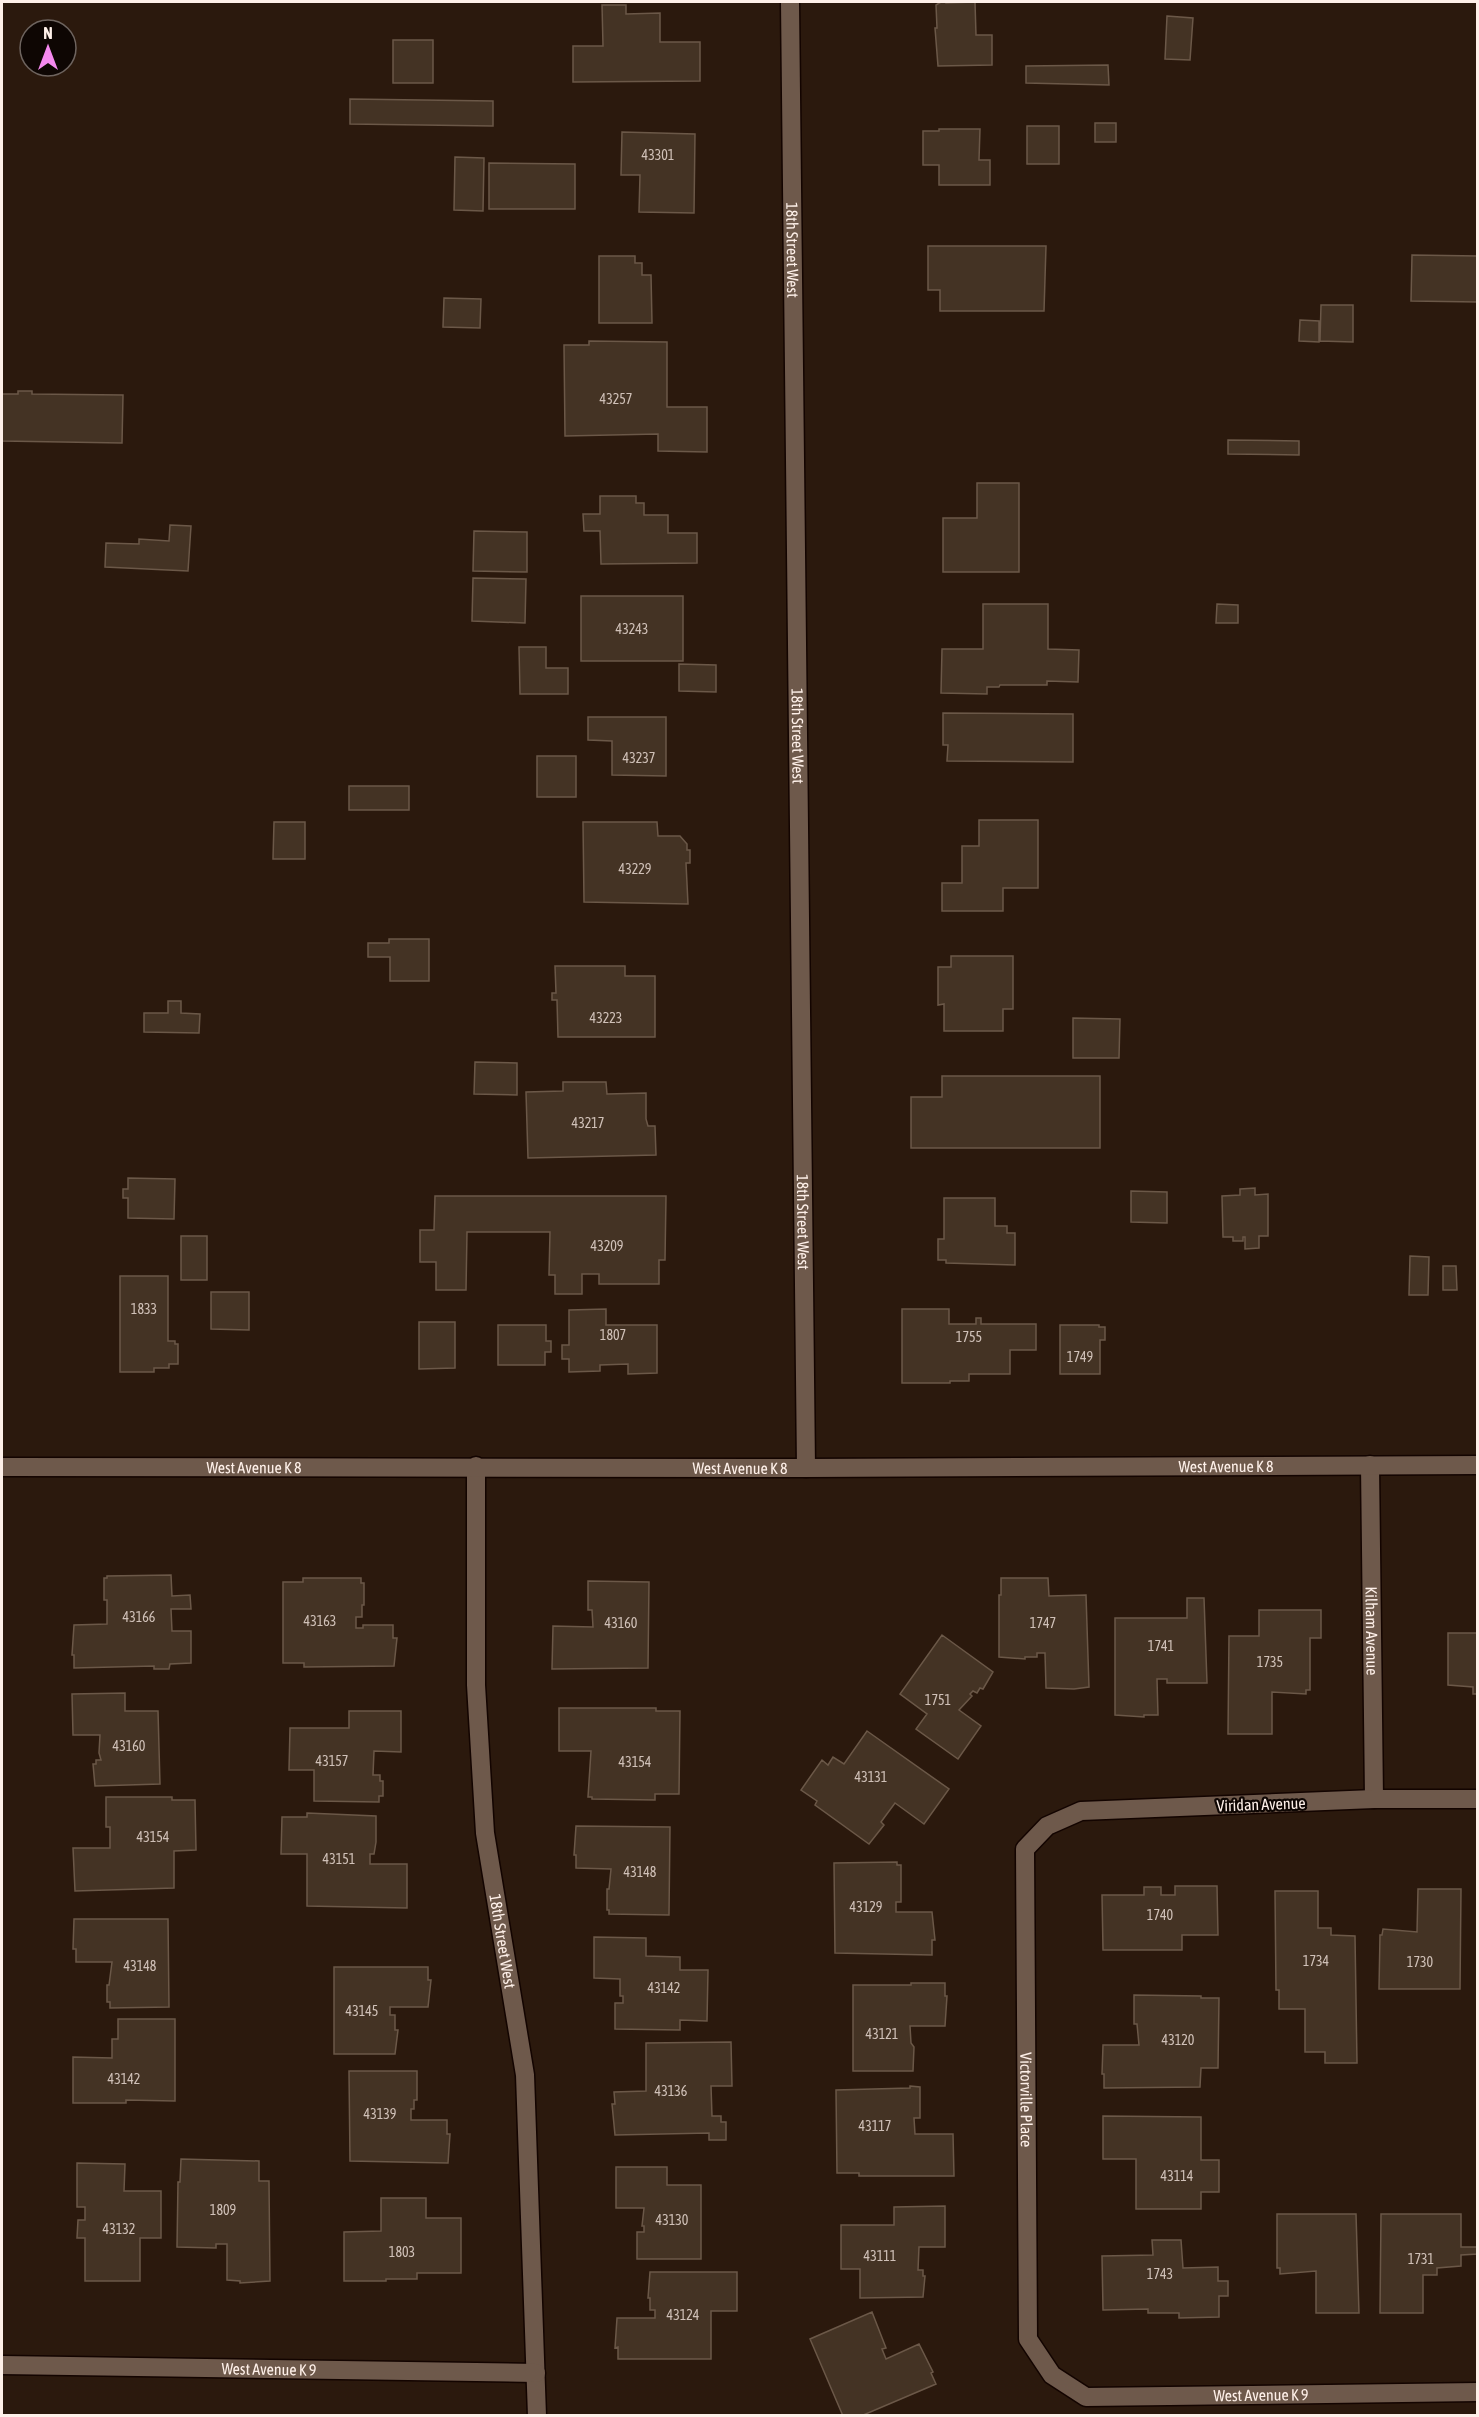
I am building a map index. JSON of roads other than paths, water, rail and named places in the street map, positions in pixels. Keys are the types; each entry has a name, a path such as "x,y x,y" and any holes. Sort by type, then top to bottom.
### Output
{"street":[{"name":"18th Street West","path":"790,2 806,1468"},
{"name":"Kilham Avenue","path":"1370,1465 1374,1799"},
{"name":"West Avenue K 8","path":"2,1467 806,1468 1478,1465"},
{"name":"18th Street West","path":"476,1466 476,1685 485,1833 525,2075 537,2415"},
{"name":"Viridan Avenue","path":"1047,1826 1081,1811 1374,1799 1478,1799"},
{"name":"Victorville Place","path":"1047,1826 1025,1849 1028,2339 1052,2375"},
{"name":"West Avenue K 9","path":"2,2365 536,2373"},
{"name":"West Avenue K 9","path":"1052,2375 1086,2397 1478,2392"}]}
